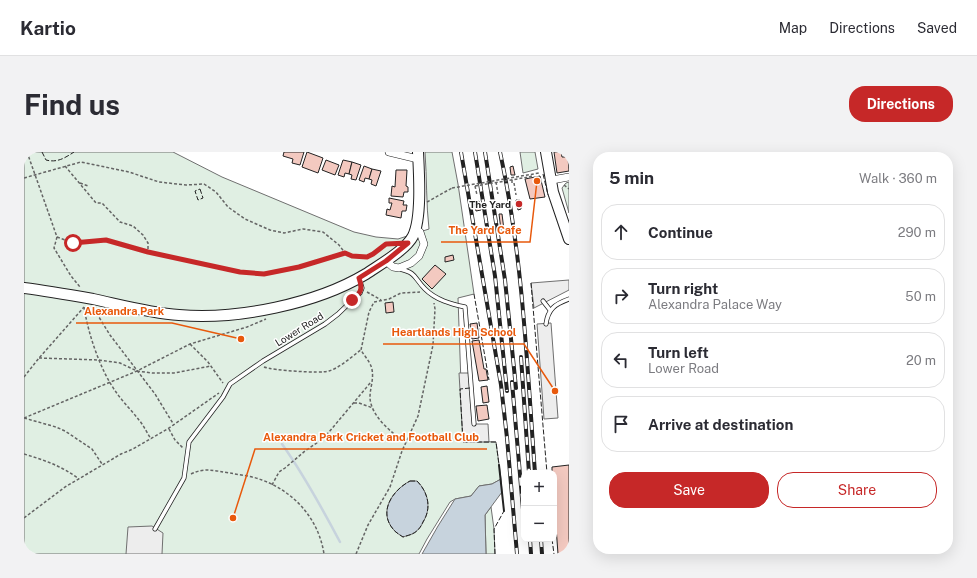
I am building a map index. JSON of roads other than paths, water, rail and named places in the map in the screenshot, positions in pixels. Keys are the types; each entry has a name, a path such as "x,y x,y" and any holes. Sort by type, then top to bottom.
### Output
{"street":[{"path":"24,288 91,302 180,315 225,315 280,307 316,296 359,278 386,261 408,243 413,236 422,204 418,156 406,157 389,152"},
{"path":"546,152 553,192 569,239"},
{"path":"552,180 569,177"},
{"path":"386,261 393,267 398,268 411,263 419,256 424,244 420,232 415,229"}],"lane":[{"path":"398,268 411,271 426,290 436,297 465,307 474,424"},
{"name":"Lower Road","path":"155,528 184,478 189,442 223,397 230,384 259,364 325,324 360,293 362,288 359,278"},
{"path":"546,324 550,310 554,306 569,299"},
{"path":"544,301 550,310"}],"waterway":[{"path":"282,444 298,468 340,542"}],"railway":[{"path":"461,152 501,385 517,554"},
{"path":"475,152 495,276 507,391"},
{"path":"485,152 505,280 516,388"},
{"path":"500,152 508,192 519,271 535,470"},
{"path":"521,357 529,470"},
{"path":"512,382 523,506"},
{"path":"530,542 531,554"},
{"path":"541,542 542,554"}],"place":[{"name":"The Yard Cafe","path":"537,181"},
{"name":"The Yard","path":"519,204"},
{"name":"Alexandra Park","path":"241,339"},
{"name":"Heartlands High School","path":"555,391"},
{"name":"Alexandra Park Cricket and Football Club","path":"233,518"}]}
